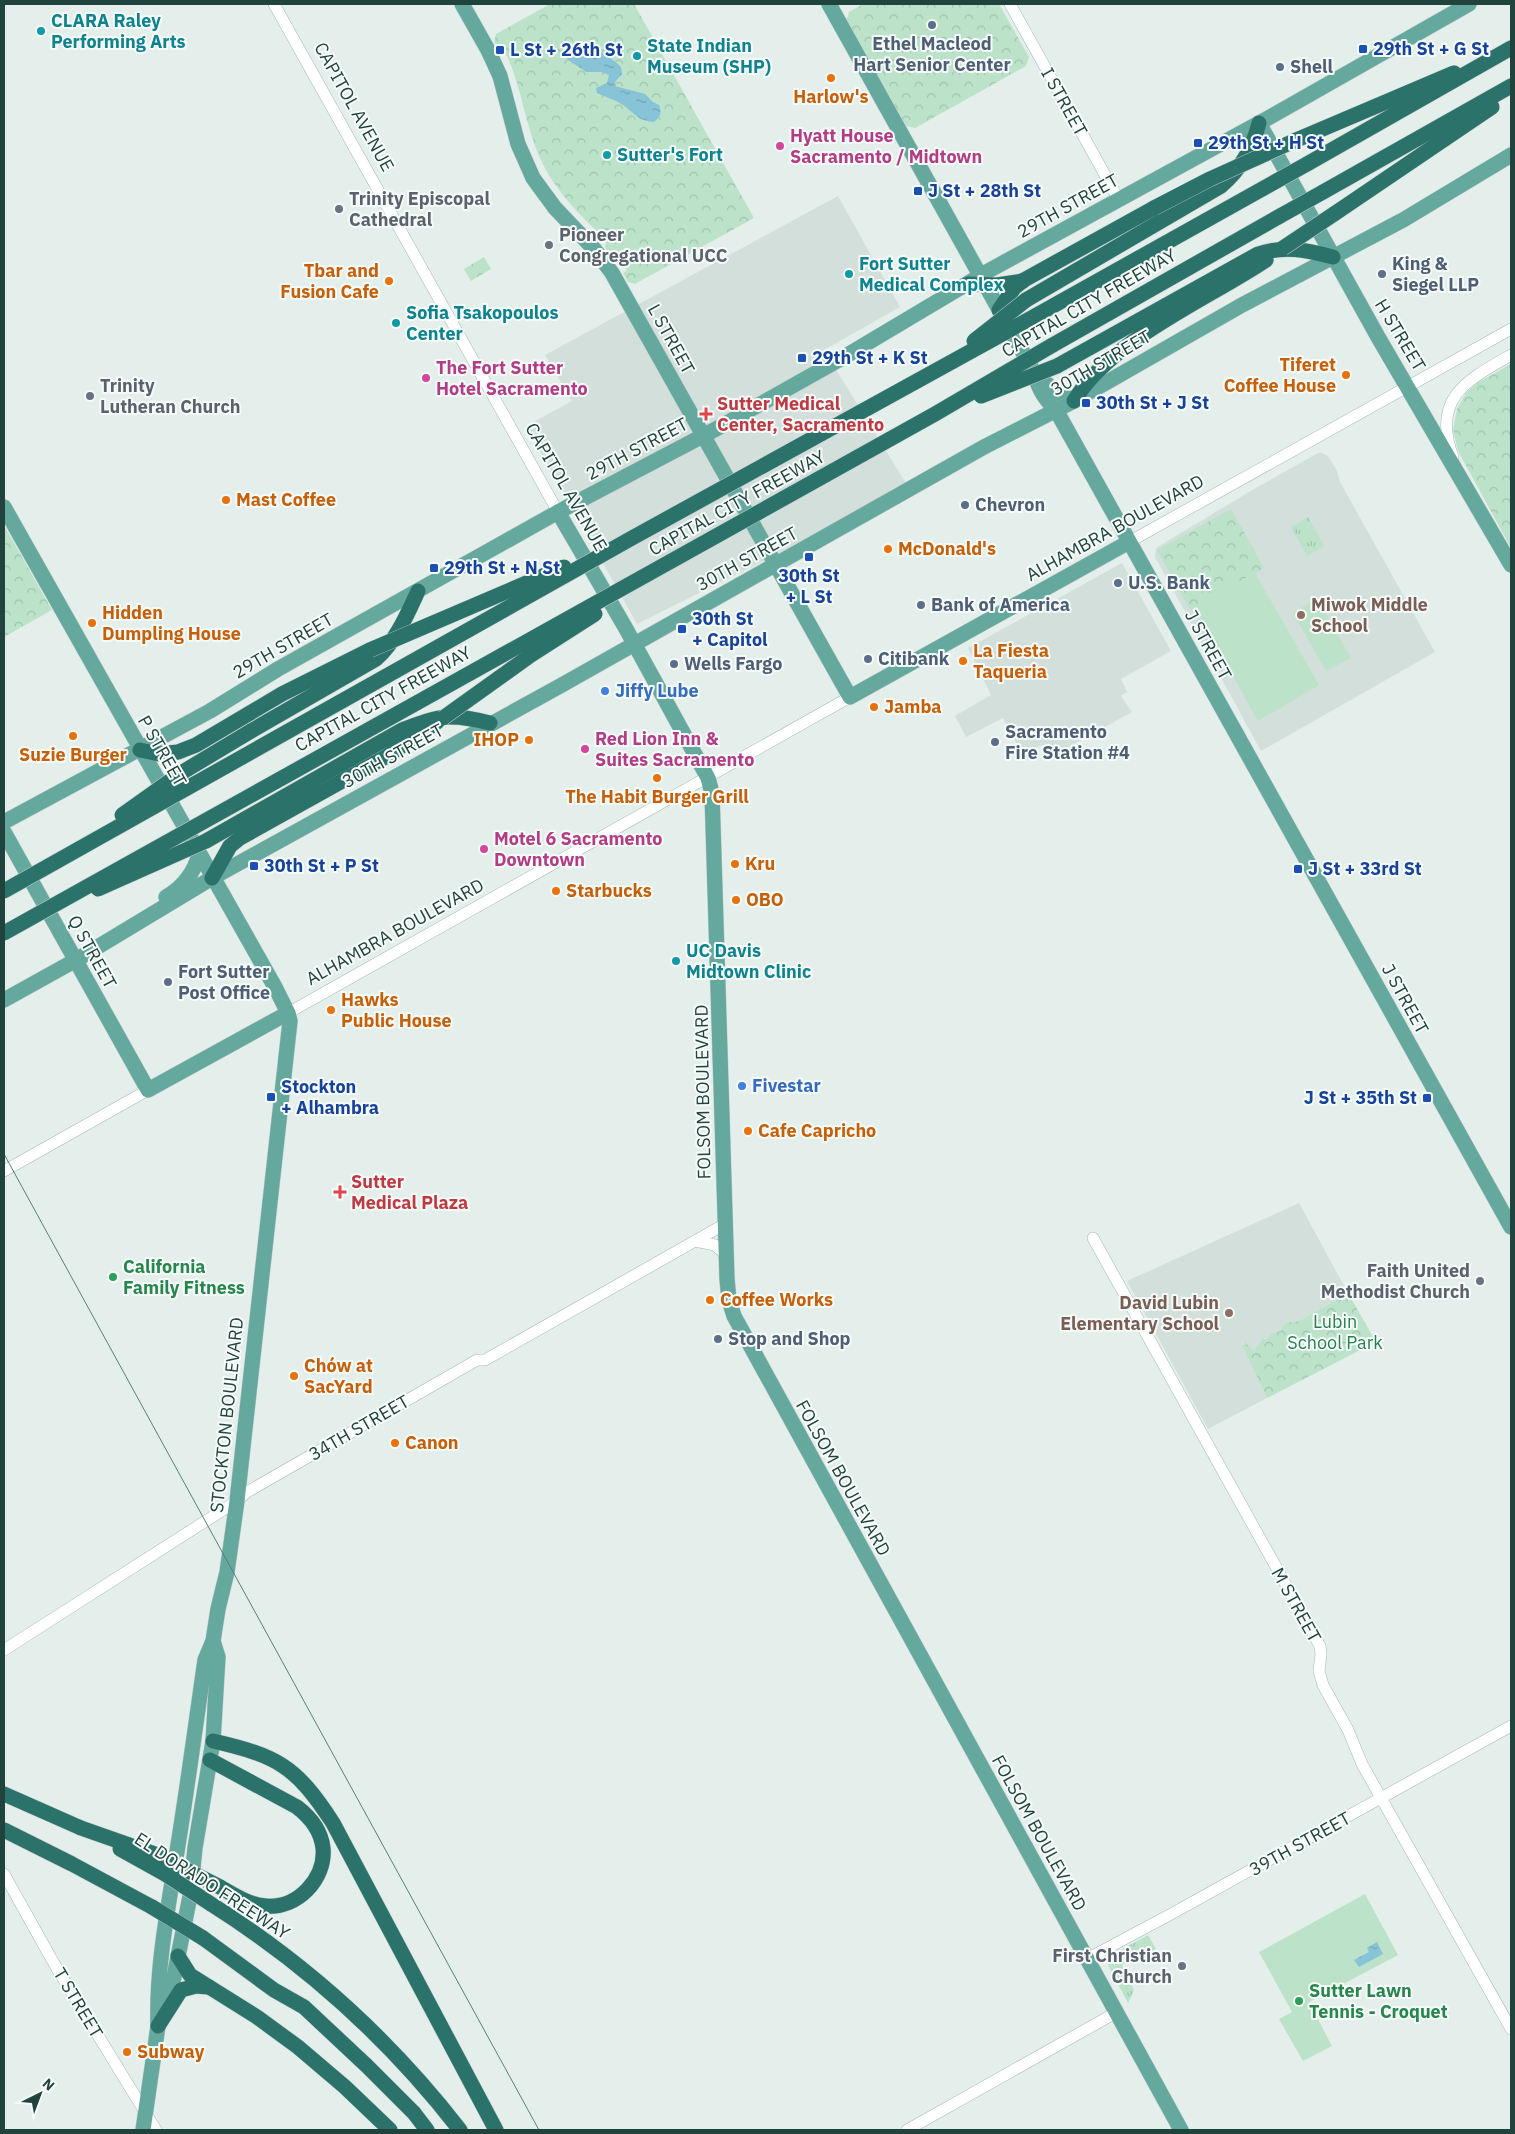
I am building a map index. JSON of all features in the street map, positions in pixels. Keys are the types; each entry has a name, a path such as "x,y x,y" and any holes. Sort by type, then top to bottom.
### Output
{"highway":[{"path":"999,310 1014,288 1024,280 1210,179 1294,141 1403,103 1511,48"},
{"name":"CAPITAL CITY FREEWAY","path":"4,933 935,414 1422,136 1464,119 1511,86"},
{"path":"1074,401 1083,385 1128,345 1150,330 1236,280 1429,150 1464,119 1511,93"},
{"name":"CAPITAL CITY FREEWAY","path":"4,891 632,538 1307,164 1403,103"},
{"path":"940,367 1026,300 1221,186 1233,175 1248,154 1254,144 1259,123"},
{"path":"935,414 1057,366 1258,254 1272,249 1287,247 1333,257"},
{"path":"978,282 1024,280"},
{"path":"140,750 159,754 178,752 196,745 282,694 403,635 632,538"},
{"path":"212,878 230,846 240,838 406,744 657,569"},
{"path":"68,855 181,774 376,659 401,627 418,591"},
{"path":"59,902 110,885 202,848 402,730 432,718 452,716 467,717 490,723"},
{"path":"213,1741 254,1752 279,1762 299,1778 318,1800 338,1832 496,2130"},
{"path":"81,1828 156,1854 252,1904 276,1906 287,1904 296,1899 312,1885 321,1867 323,1848 317,1828 297,1807 210,1760"},
{"name":"EL DORADO FREEWAY","path":"4,1794 81,1828 165,1874 250,1929 318,1982 381,2040 439,2103 460,2130"},
{"path":"4,1830 152,1907 203,1938 274,1990 304,2008 367,2066 414,2113 427,2130"},
{"path":"4,1838 29,1843"},
{"path":"178,1956 190,1975 211,1987 298,2047 390,2130"},
{"path":"158,2026 181,1990 196,1986 211,1987"}],"main road":[{"name":"L STREET","path":"462,4 498,71 518,144 532,178 555,208 595,250 612,273 850,697"},
{"name":"J STREET","path":"829,4 978,282 999,310 1035,374 1045,399 1056,410 1511,1227"},
{"name":"29TH STREET","path":"4,822 210,711 278,669 558,512 704,435 844,357 1469,4"},
{"name":"H STREET","path":"1259,123 1333,257 1457,468 1511,565"},
{"name":"30TH STREET","path":"4,1000 76,960 212,878 984,447 1074,401 1242,305 1403,220 1511,155"},
{"path":"1035,374 1054,390 1074,401"},
{"name":"P STREET","path":"4,507 140,750 202,848 212,878 288,1013"},
{"name":"CAPITOL AVENUE","path":"558,512 708,778"},
{"name":"ALHAMBRA BOULEVARD","path":"850,697 1129,542"},
{"name":"FOLSOM BOULEVARD","path":"708,778 712,793 717,906 725,1224 729,1300 738,1324 1181,2130"},
{"name":"Q STREET","path":"4,832 148,1090"},
{"path":"137,924 142,911 174,892 185,881 197,864 202,848"},
{"name":"ALHAMBRA BOULEVARD","path":"148,1090 288,1013"},
{"name":"STOCKTON BOULEVARD","path":"143,2130 158,2026 157,1990 161,1955 205,1660 213,1641 227,1572 290,1027 288,1013"},
{"name":"STOCKTON BOULEVARD","path":"158,2026 171,1992 190,1896 213,1741 218,1657 213,1641"},
{"path":"178,1956 172,1948 188,1845 182,1821"}],"street":[{"name":"CAPITOL AVENUE","path":"274,4 558,512"},
{"name":"I STREET","path":"1010,4 1119,200"},
{"name":"ALHAMBRA BOULEVARD","path":"1129,542 1511,329"},
{"path":"1457,468 1450,449 1446,426 1452,401 1469,380 1511,355"},
{"name":"ALHAMBRA BOULEVARD","path":"288,1013 850,697"},
{"name":"ALHAMBRA BOULEVARD","path":"4,1171 148,1090"},
{"name":"34TH STREET","path":"4,1650 246,1492 477,1360 485,1360 725,1224"},
{"name":"M STREET","path":"1093,1238 1320,1646 1319,1671 1323,1685 1348,1730 1362,1764 1511,2029"},
{"path":"694,1242 715,1244 727,1256"},
{"name":"39TH STREET","path":"1087,1959 1381,1800 1511,1726"},
{"name":"T STREET","path":"4,1874 56,1967 156,2130"},
{"path":"907,2130 1117,2012"}],"shaded area":[{"name":"Sutter Medical Center, Sacramento","path":"838,196 900,307 824,350 907,485 826,530 637,624 526,426 572,401 545,355"},
{"name":"Miwok Middle School","path":"1320,452 1328,456 1337,471 1340,482 1435,652 1261,751 1155,557 1156,548"},
{"path":"1122,563 1171,651 1121,679 1127,692 1121,696 1132,712 1050,757 1042,745 1022,754 1003,718 966,737 955,716 991,695 968,648"},
{"name":"David Lubin Elementary School","path":"1299,1203 1348,1293 1299,1321 1285,1323 1280,1331 1272,1333 1266,1340 1263,1338 1254,1350 1245,1343 1242,1344 1267,1398 1208,1429 1127,1281"}],"green space":[{"path":"550,4 634,4 754,218 635,284 628,282 623,273 627,270 619,259 616,262 605,248 606,241 569,202 546,170 535,145 507,56 500,53 494,42 496,34"},
{"path":"863,4 999,4 1029,57 1026,66 915,128 906,126 847,20 849,12"},
{"path":"484,257 491,269 471,281 464,269"},
{"path":"1511,364 1511,548 1458,451 1453,430 1457,409 1466,393 1477,383"},
{"path":"1231,509 1264,568 1190,610 1157,550"},
{"path":"1308,517 1324,546 1307,556 1291,527"},
{"path":"4,525 52,610 4,637"},
{"path":"1255,573 1319,685 1258,721 1195,607"},
{"path":"1317,599 1351,658 1326,671 1293,613"},
{"name":"Lubin School Park","path":"1348,1293 1376,1342 1267,1398 1242,1345 1245,1343 1254,1350 1263,1338 1266,1340 1272,1333 1280,1331 1285,1323 1299,1321"},
{"path":"1365,1894 1398,1955 1309,2002 1332,2046 1303,2061 1279,2019 1292,2012 1259,1952"},
{"path":"1148,1935 1156,1949 1144,1959 1141,1954 1122,1965 1134,1990 1128,2003 1106,1961 1108,1957"}],"water":[{"path":"584,46 604,54 621,67 622,74 615,82 615,86 645,94 659,105 660,114 654,122 644,120 620,103 597,93 596,88 607,83 609,75 601,72 586,72 566,58 568,53 577,53"},
{"path":"1377,1942 1383,1954 1359,1967 1354,1960 1369,1952 1367,1948"}],"tram line":[{"path":"4,1154 539,2130"}],"place":[{"name":"Ethel Macleod Hart Senior Center","path":"932,25"},
{"name":"CLARA Raley Performing Arts","path":"41,31"},
{"name":"29th St + G St","path":"1363,49"},
{"name":"L St + 26th St","path":"500,50"},
{"name":"State Indian Museum (SHP)","path":"637,56"},
{"name":"Shell","path":"1280,67"},
{"name":"Harlow's","path":"831,78"},
{"name":"29th St + H St","path":"1198,143"},
{"name":"Hyatt House Sacramento / Midtown","path":"780,146"},
{"name":"Sutter's Fort","path":"607,155"},
{"name":"J St + 28th St","path":"918,191"},
{"name":"Trinity Episcopal Cathedral","path":"339,209"},
{"name":"Pioneer Congregational UCC","path":"549,245"},
{"name":"Fort Sutter Medical Complex","path":"849,274"},
{"name":"King & Siegel LLP","path":"1382,274"},
{"name":"Tbar and Fusion Cafe","path":"389,281"},
{"name":"Sofia Tsakopoulos Center","path":"396,323"},
{"name":"29th St + K St","path":"802,358"},
{"name":"Tiferet Coffee House","path":"1346,375"},
{"name":"The Fort Sutter Hotel Sacramento","path":"426,378"},
{"name":"Trinity Lutheran Church","path":"90,396"},
{"name":"30th St + J St","path":"1086,403"},
{"name":"Sutter Medical Center, Sacramento","path":"706,414"},
{"name":"Mast Coffee","path":"226,500"},
{"name":"Chevron","path":"965,505"},
{"name":"McDonald's","path":"888,549"},
{"name":"30th St + L St","path":"809,557"},
{"name":"29th St + N St","path":"434,568"},
{"name":"U.S. Bank","path":"1118,583"},
{"name":"Bank of America","path":"921,605"},
{"name":"Miwok Middle School","path":"1301,615"},
{"name":"Hidden Dumpling House","path":"92,623"},
{"name":"30th St + Capitol","path":"682,629"},
{"name":"Citibank","path":"868,659"},
{"name":"La Fiesta Taqueria","path":"963,661"},
{"name":"Wells Fargo","path":"674,664"},
{"name":"Jiffy Lube","path":"605,691"},
{"name":"Jamba","path":"874,707"},
{"name":"Suzie Burger","path":"73,736"},
{"name":"IHOP","path":"529,740"},
{"name":"Sacramento Fire Station #4","path":"995,742"},
{"name":"Red Lion Inn & Suites Sacramento","path":"585,749"},
{"name":"The Habit Burger Grill","path":"657,778"},
{"name":"Motel 6 Sacramento Downtown","path":"484,849"},
{"name":"Kru","path":"735,864"},
{"name":"30th St + P St","path":"254,866"},
{"name":"J St + 33rd St","path":"1298,869"},
{"name":"Starbucks","path":"556,891"},
{"name":"OBO","path":"736,900"},
{"name":"UC Davis Midtown Clinic","path":"676,961"},
{"name":"Fort Sutter Post Office","path":"168,982"},
{"name":"Hawks Public House","path":"331,1010"},
{"name":"Fivestar","path":"742,1086"},
{"name":"Stockton + Alhambra","path":"271,1097"},
{"name":"J St + 35th St","path":"1427,1098"},
{"name":"Cafe Capricho","path":"748,1131"},
{"name":"Sutter Medical Plaza","path":"340,1192"},
{"name":"California Family Fitness","path":"113,1277"},
{"name":"Faith United Methodist Church","path":"1480,1281"},
{"name":"Coffee Works","path":"710,1300"},
{"name":"David Lubin Elementary School","path":"1229,1313"},
{"name":"Stop and Shop","path":"718,1339"},
{"name":"Chów at SacYard","path":"294,1376"},
{"name":"Canon","path":"395,1443"},
{"name":"First Christian Church","path":"1182,1966"},
{"name":"Sutter Lawn Tennis - Croquet","path":"1299,2001"},
{"name":"Subway","path":"127,2052"}]}
